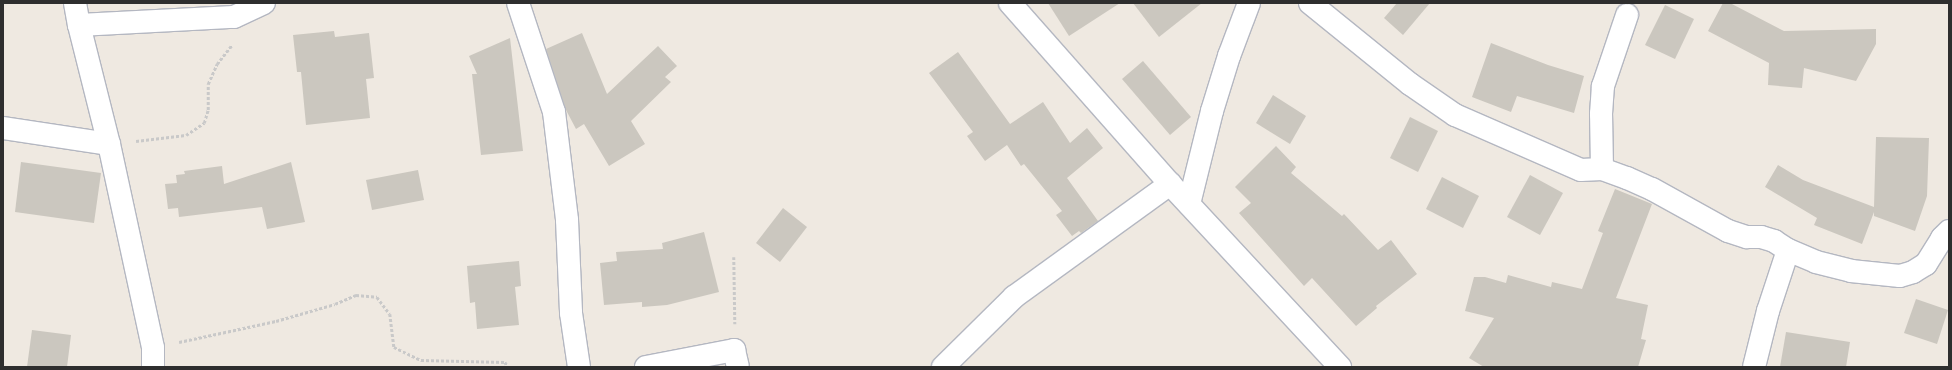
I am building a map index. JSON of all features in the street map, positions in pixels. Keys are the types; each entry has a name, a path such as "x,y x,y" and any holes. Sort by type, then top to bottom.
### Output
{"street":[{"path":"75,3 79,25 109,144 153,358"},
{"path":"79,25 234,17 264,3"},
{"path":"518,3 554,112 567,220 571,313 579,367"},
{"path":"1010,3 1170,184 1340,367"},
{"path":"1189,204 1212,111 1229,56 1249,3"},
{"path":"1310,3 1410,84 1455,115 1582,170 1602,169 1652,190 1728,231 1747,237 1761,237 1774,241 1788,250 1816,262 1850,271 1900,276 1913,272 1926,264 1942,238 1949,231"},
{"path":"1602,169 1601,114 1603,86 1628,15"},
{"path":"3,128 109,144"},
{"path":"943,367 1014,297 1170,184"},
{"path":"1754,367 1768,311 1788,250"},
{"path":"646,367 736,358"}],"path":[{"path":"109,144 186,134 204,122 208,110 208,84 217,64 235,40"},
{"path":"734,257 736,358"},
{"path":"153,358 335,304 356,295 377,296 390,314 394,347 421,360 505,362 508,367"}],"building":[{"path":"1048,3 1120,3 1069,36"},
{"path":"1133,3 1202,3 1159,37"},
{"path":"1397,3 1430,3 1403,35 1384,18"},
{"path":"1723,3 1730,3 1784,31 1876,29 1876,44 1856,81 1804,68 1802,88 1768,85 1769,63 1708,31"},
{"path":"1665,5 1694,19 1675,59 1645,45"},
{"path":"334,31 335,37 369,33 374,78 366,79 370,118 306,125 301,72 297,72 293,35"},
{"path":"582,33 607,94 658,46 677,66 665,77 671,82 631,121 645,144 609,166 584,124 576,129 566,110 546,49"},
{"path":"510,38 523,151 481,155 472,74 477,74 469,56"},
{"path":"1491,43 1548,65 1584,76 1574,113 1517,96 1511,112 1472,97"},
{"path":"958,52 1010,124 1043,102 1070,143 1087,128 1103,148 1067,178 1098,221 1081,233 1079,231 1072,236 1056,215 1062,211 1024,164 1021,166 1007,145 985,161 967,136 973,132 929,73"},
{"path":"1143,61 1191,117 1170,135 1122,79"},
{"path":"1273,95 1306,116 1290,144 1256,123"},
{"path":"1410,117 1438,131 1418,172 1390,158"},
{"path":"1876,137 1929,138 1927,196 1915,231 1874,216 1874,212 1862,244 1814,225 1817,218 1765,187 1778,165 1803,180 1874,207"},
{"path":"1276,146 1296,167 1291,173 1342,216 1344,214 1378,250 1391,240 1417,274 1376,306 1377,308 1356,326 1312,278 1304,286 1239,213 1251,203 1235,187"},
{"path":"21,162 101,173 94,223 15,212"},
{"path":"291,162 305,222 267,229 262,207 179,217 178,208 168,209 165,184 177,183 176,175 185,174 184,171 222,166 224,184"},
{"path":"418,170 424,200 372,210 366,180"},
{"path":"1530,175 1563,193 1540,235 1507,217"},
{"path":"1442,177 1479,196 1463,228 1426,209"},
{"path":"1615,189 1652,204 1616,298 1648,305 1641,339 1646,340 1638,367 1484,367 1469,358 1494,318 1465,311 1474,277 1485,277 1506,283 1508,275 1551,287 1552,282 1582,289 1603,233 1598,231"},
{"path":"783,208 807,227 780,262 756,243"},
{"path":"704,232 719,292 667,305 642,307 642,302 604,305 600,263 617,261 616,252 663,249 662,243"},
{"path":"519,261 521,286 515,287 519,325 477,329 475,302 470,303 467,266"},
{"path":"1916,299 1948,310 1937,344 1904,333"},
{"path":"32,330 71,335 67,367 27,367"},
{"path":"1786,332 1850,342 1846,367 1780,367"}]}
